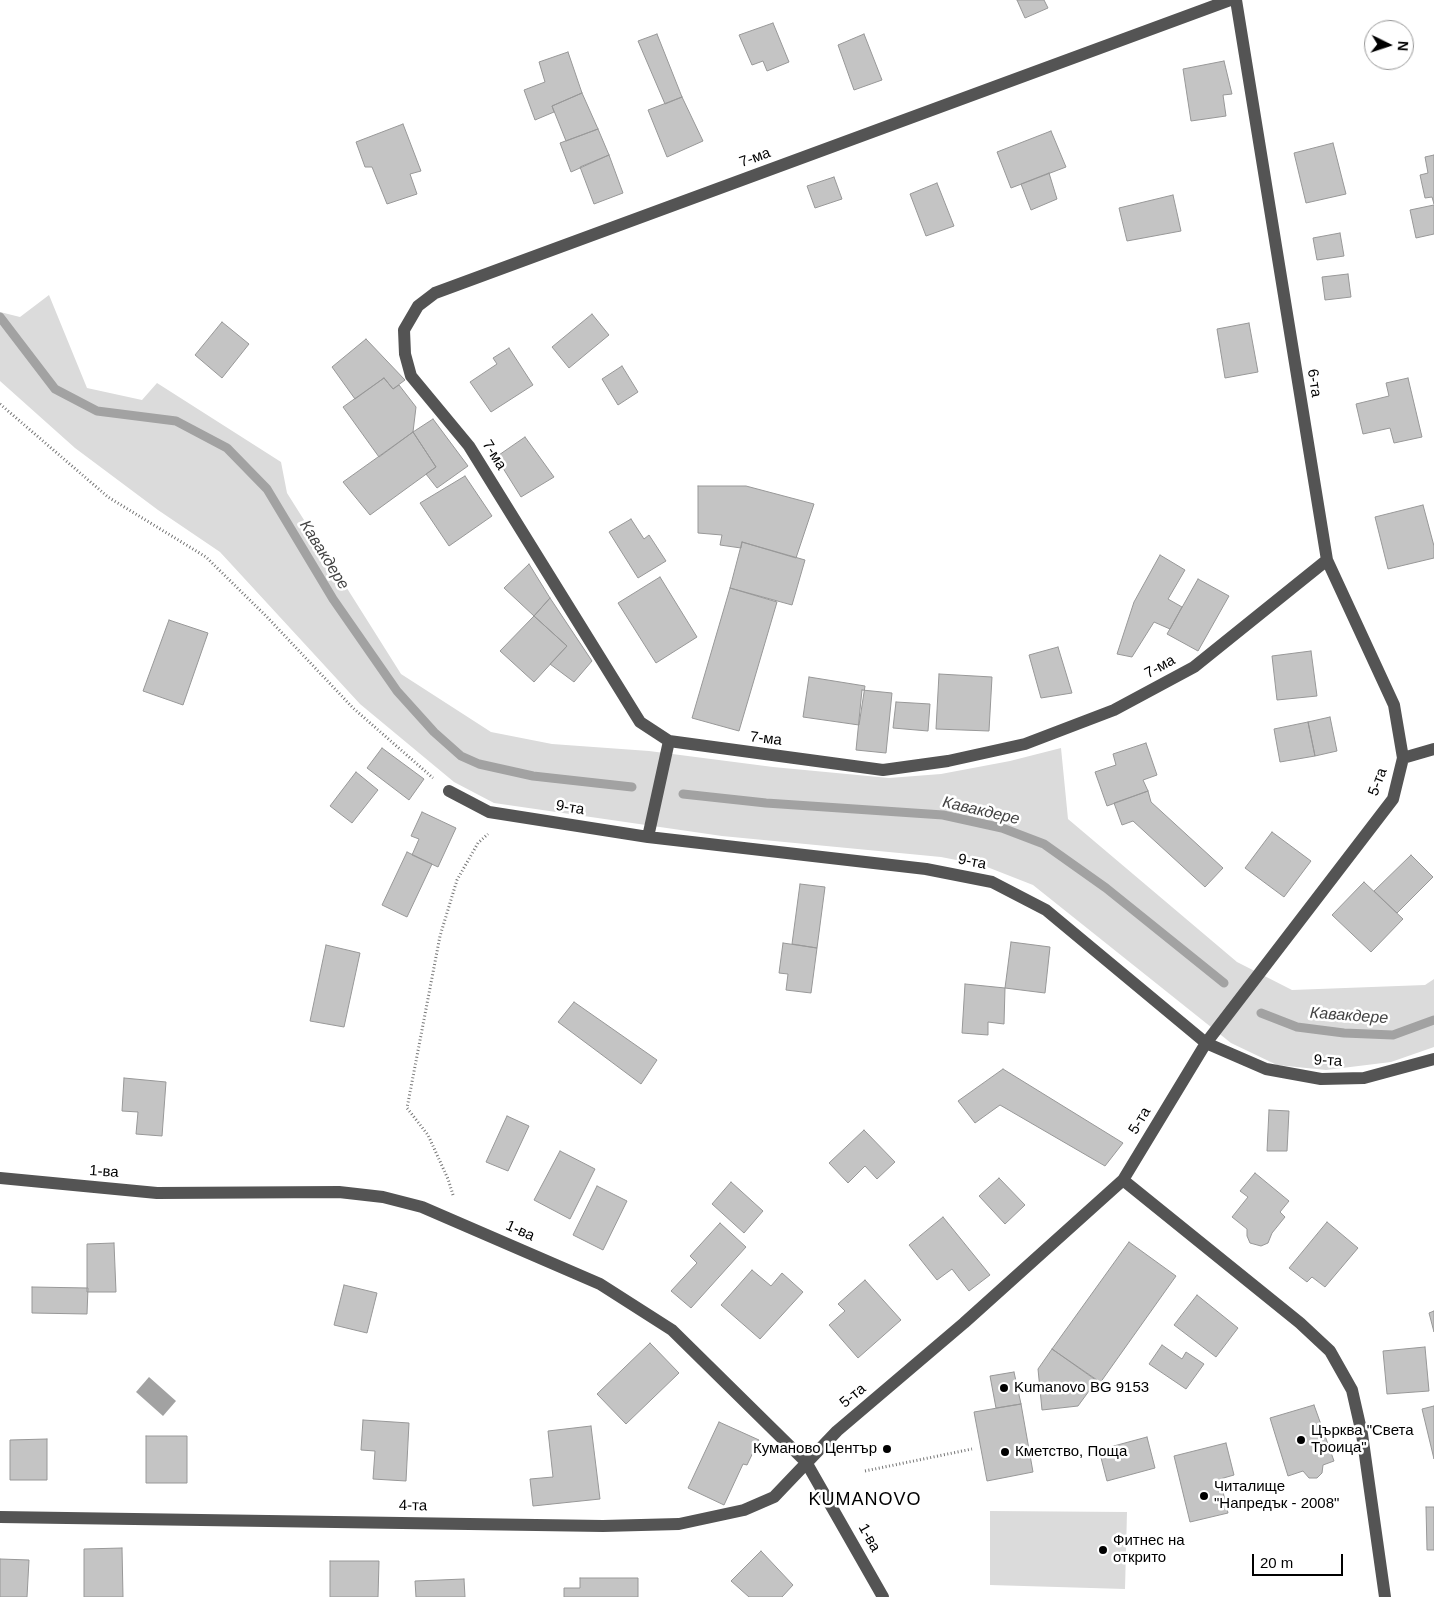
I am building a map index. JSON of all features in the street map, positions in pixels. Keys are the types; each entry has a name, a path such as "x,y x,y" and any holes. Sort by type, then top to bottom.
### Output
{"street":[{"name":"7-ма","path":"1230,0 435,292 418,306 404,330 405,354 411,376 469,446 640,722 669,742 883,770 948,761 1025,744 1114,710 1194,667 1327,560"},
{"name":"6-та","path":"1236,0 1327,560 1394,705 1403,758"},
{"path":"648,837 669,742"},
{"name":"5-та","path":"806,1462 837,1431 964,1323 1123,1180 1206,1043 1393,799 1403,758 1434,749"},
{"name":"9-та","path":"449,791 489,812 648,837 926,869 992,882 1046,910 1206,1043 1266,1069 1322,1079 1364,1078 1434,1059"},
{"name":"1-ва","path":"0,1178 157,1193 339,1192 383,1196 422,1207 600,1284 672,1330 806,1462 884,1597"},
{"path":"1123,1180 1300,1323 1330,1350 1352,1390 1362,1434 1385,1597"},
{"name":"4-та","path":"0,1517 603,1526 679,1524 744,1510 774,1497 806,1462"}],"path":[{"path":"0,404 108,497 206,557 267,617 354,708 449,791"},
{"path":"460,1223 448,1179 440,1161 428,1135 407,1108 440,936 458,880 478,843 492,831"},
{"path":"865,1471 972,1449"}],"shaded area":[{"path":"49,295 87,388 142,400 157,383 281,462 287,493 401,674 491,732 552,744 649,751 773,767 889,778 941,774 1010,761 1061,748 1068,819 1237,962 1292,990 1425,985 1434,979 1434,1047 1391,1062 1326,1070 1277,1065 1231,1043 1033,885 982,865 941,857 722,836 494,803 454,782 360,704 220,552 158,510 75,448 0,381 0,312 20,317"},
{"path":"149,1377 176,1401 163,1416 136,1392"},
{"path":"990,1511 1127,1512 1125,1589 990,1585"}],"building":[{"path":"1017,0 1044,0 1048,8 1025,18"},
{"path":"773,23 789,62 767,71 763,61 752,65 739,35"},
{"path":"657,34 682,97 665,104 638,41"},
{"path":"864,34 882,80 854,90 838,45"},
{"path":"568,52 582,93 552,106 554,112 535,120 524,90 545,82 539,62"},
{"path":"1224,61 1232,94 1223,95 1226,116 1191,121 1183,69"},
{"path":"582,93 598,129 566,141 552,106"},
{"path":"682,97 703,141 667,157 648,110"},
{"path":"403,124 421,171 410,174 417,194 387,204 372,167 365,167 356,142"},
{"path":"598,129 609,155 571,172 560,143"},
{"path":"1051,131 1066,167 1011,188 997,152"},
{"path":"1333,143 1346,194 1306,203 1294,153"},
{"path":"609,155 623,193 594,204 580,167"},
{"path":"1434,155 1434,204 1432,197 1425,198 1420,175 1428,173 1425,157"},
{"path":"1049,173 1057,199 1031,210 1021,184"},
{"path":"834,177 842,199 815,208 807,186"},
{"path":"937,183 954,226 926,236 910,194"},
{"path":"1173,195 1181,231 1127,241 1119,208"},
{"path":"1434,205 1434,234 1416,238 1410,210"},
{"path":"1340,233 1344,256 1317,260 1313,238"},
{"path":"1348,274 1351,297 1325,300 1322,277"},
{"path":"592,314 609,335 569,368 552,347"},
{"path":"222,322 249,344 222,378 195,355"},
{"path":"1249,323 1258,372 1225,378 1217,329"},
{"path":"366,339 405,380 393,389 384,378 355,399 332,367"},
{"path":"509,348 533,385 491,412 470,382 497,364 493,358"},
{"path":"622,366 638,392 618,405 602,379"},
{"path":"384,378 393,389 399,385 416,407 413,432 379,457 343,407"},
{"path":"1408,378 1422,437 1394,443 1390,428 1363,434 1356,404 1389,396 1386,383"},
{"path":"433,419 468,466 437,488 426,474 436,467 413,432"},
{"path":"413,432 436,467 370,515 343,482"},
{"path":"525,437 554,477 521,497 496,457"},
{"path":"465,476 492,516 449,546 420,503"},
{"path":"698,486 746,486 814,504 796,558 742,542 741,548 720,545 722,535 698,533"},
{"path":"1423,505 1434,546 1434,558 1388,569 1375,517"},
{"path":"631,519 644,539 649,535 666,561 638,578 609,532"},
{"path":"742,542 805,560 792,605 730,588"},
{"path":"1160,555 1185,570 1168,599 1182,607 1170,629 1154,622 1132,657 1117,654 1134,602"},
{"path":"529,564 550,598 534,616 504,588"},
{"path":"660,577 697,637 656,663 618,603"},
{"path":"1198,579 1229,596 1198,651 1167,634"},
{"path":"730,588 777,602 739,731 692,718"},
{"path":"550,598 592,661 574,682 550,664 567,646 534,616"},
{"path":"534,616 567,646 534,682 500,651"},
{"path":"169,620 208,633 183,705 143,691"},
{"path":"1058,647 1072,693 1041,698 1029,655"},
{"path":"1311,651 1317,696 1277,700 1272,656"},
{"path":"939,674 992,677 989,731 936,729"},
{"path":"809,677 865,686 859,725 803,717"},
{"path":"862,690 892,693 886,753 856,750"},
{"path":"896,702 930,704 928,731 893,728"},
{"path":"1330,717 1337,751 1315,756 1308,722"},
{"path":"1308,722 1315,756 1280,762 1274,729"},
{"path":"1146,743 1157,775 1143,780 1148,791 1107,806 1095,772 1116,765 1113,754"},
{"path":"382,748 424,779 409,800 367,768"},
{"path":"356,772 378,790 352,823 330,806"},
{"path":"1148,791 1151,802 1223,868 1205,887 1133,821 1122,825 1114,803"},
{"path":"422,812 456,828 438,867 412,855 419,839 411,836"},
{"path":"1272,832 1311,861 1284,897 1245,868"},
{"path":"407,852 432,864 407,917 382,905"},
{"path":"1411,855 1433,877 1397,913 1374,891"},
{"path":"1364,882 1403,919 1371,952 1332,915"},
{"path":"800,884 825,887 817,948 792,944"},
{"path":"1011,942 1050,947 1045,993 1005,988"},
{"path":"783,943 817,948 811,993 786,990 788,974 779,973"},
{"path":"326,945 360,953 344,1027 310,1021"},
{"path":"965,984 1005,988 1004,1024 988,1022 988,1035 962,1033"},
{"path":"574,1002 657,1060 641,1084 558,1022"},
{"path":"1003,1069 1123,1143 1105,1166 1000,1105 975,1123 958,1101"},
{"path":"124,1078 166,1082 162,1136 136,1134 138,1112 122,1111"},
{"path":"1269,1110 1289,1111 1287,1151 1267,1151"},
{"path":"507,1116 529,1126 508,1171 486,1162"},
{"path":"864,1130 895,1162 877,1179 865,1166 848,1183 829,1163"},
{"path":"560,1151 595,1169 570,1219 534,1200"},
{"path":"1255,1173 1289,1201 1280,1212 1285,1217 1272,1233 1268,1243 1261,1246 1250,1243 1247,1229 1232,1217 1248,1197 1240,1191"},
{"path":"999,1178 1025,1205 1005,1224 979,1196"},
{"path":"731,1182 763,1211 744,1233 712,1204"},
{"path":"597,1186 627,1201 603,1250 573,1235"},
{"path":"943,1217 990,1275 969,1291 952,1269 937,1280 909,1245"},
{"path":"1327,1222 1358,1248 1325,1287 1312,1277 1307,1282 1289,1268"},
{"path":"720,1223 746,1247 691,1308 671,1291 697,1263 690,1256"},
{"path":"1129,1242 1176,1276 1100,1383 1052,1349"},
{"path":"114,1243 116,1292 87,1292 87,1244"},
{"path":"752,1270 771,1286 782,1273 803,1292 760,1339 721,1305"},
{"path":"865,1280 901,1320 858,1358 829,1325 845,1311 838,1304"},
{"path":"344,1285 377,1293 367,1333 334,1325"},
{"path":"32,1287 88,1288 87,1314 32,1313"},
{"path":"1197,1295 1238,1328 1216,1357 1174,1325"},
{"path":"1434,1311 1434,1332 1429,1313"},
{"path":"650,1343 679,1373 626,1424 597,1394"},
{"path":"1162,1345 1182,1359 1186,1352 1204,1364 1186,1389 1149,1364"},
{"path":"1425,1347 1429,1391 1387,1394 1383,1351"},
{"path":"1052,1349 1097,1380 1078,1406 1042,1410 1038,1369"},
{"path":"1014,1372 1021,1404 996,1408 990,1376"},
{"name":"Кметство, Поща","path":"1021,1404 1033,1472 987,1481 974,1412"},
{"name":"Църква \"Света Троица\"","path":"1314,1405 1334,1461 1323,1465 1322,1473 1317,1478 1309,1478 1303,1471 1288,1476 1270,1418"},
{"path":"1434,1406 1434,1459 1422,1409"},
{"path":"363,1420 409,1423 406,1481 373,1479 375,1451 361,1450"},
{"path":"719,1422 759,1440 747,1465 743,1464 724,1505 688,1488"},
{"path":"591,1426 600,1499 533,1506 530,1479 553,1477 548,1431"},
{"path":"146,1436 187,1436 187,1483 146,1483"},
{"path":"1147,1437 1155,1468 1107,1481 1099,1450"},
{"path":"47,1439 47,1480 10,1480 10,1440"},
{"name":"Читалище \"Напредък - 2008\"","path":"1226,1443 1234,1475 1220,1479 1228,1513 1190,1522 1174,1456"},
{"path":"1426,1507 1434,1507 1434,1550 1427,1550"},
{"path":"122,1548 123,1597 84,1597 84,1549"},
{"path":"761,1551 793,1585 782,1597 749,1597 731,1581"},
{"path":"0,1559 29,1560 27,1597 0,1597"},
{"path":"330,1561 379,1561 378,1597 330,1597"},
{"path":"580,1578 638,1578 638,1597 564,1597 564,1588 580,1588"},
{"path":"464,1579 465,1597 416,1597 415,1581"}],"waterway":[{"name":"Кавакдере","path":"0,317 55,389 97,411 176,421 227,448 267,489 333,599 397,691 434,732 461,756 479,764 533,776 632,787"},
{"name":"Кавакдере","path":"683,794 766,803 943,815 1002,828 1044,844 1106,888 1224,983"},
{"name":"Кавакдере","path":"1261,1013 1297,1027 1344,1033 1393,1035 1434,1020"}],"place":[{"name":"Kumanovo BG 9153","path":"1004,1388"},
{"name":"Църква \"Света Троица\"","path":"1301,1440"},
{"name":"Куманово Център","path":"887,1449"},
{"name":"Кметство, Поща","path":"1005,1452"},
{"name":"Читалище \"Напредък - 2008\"","path":"1204,1496"},
{"name":"Фитнес на открито","path":"1103,1550"}],"district":[{"name":"KUMANOVO","path":"865,1500"}]}
